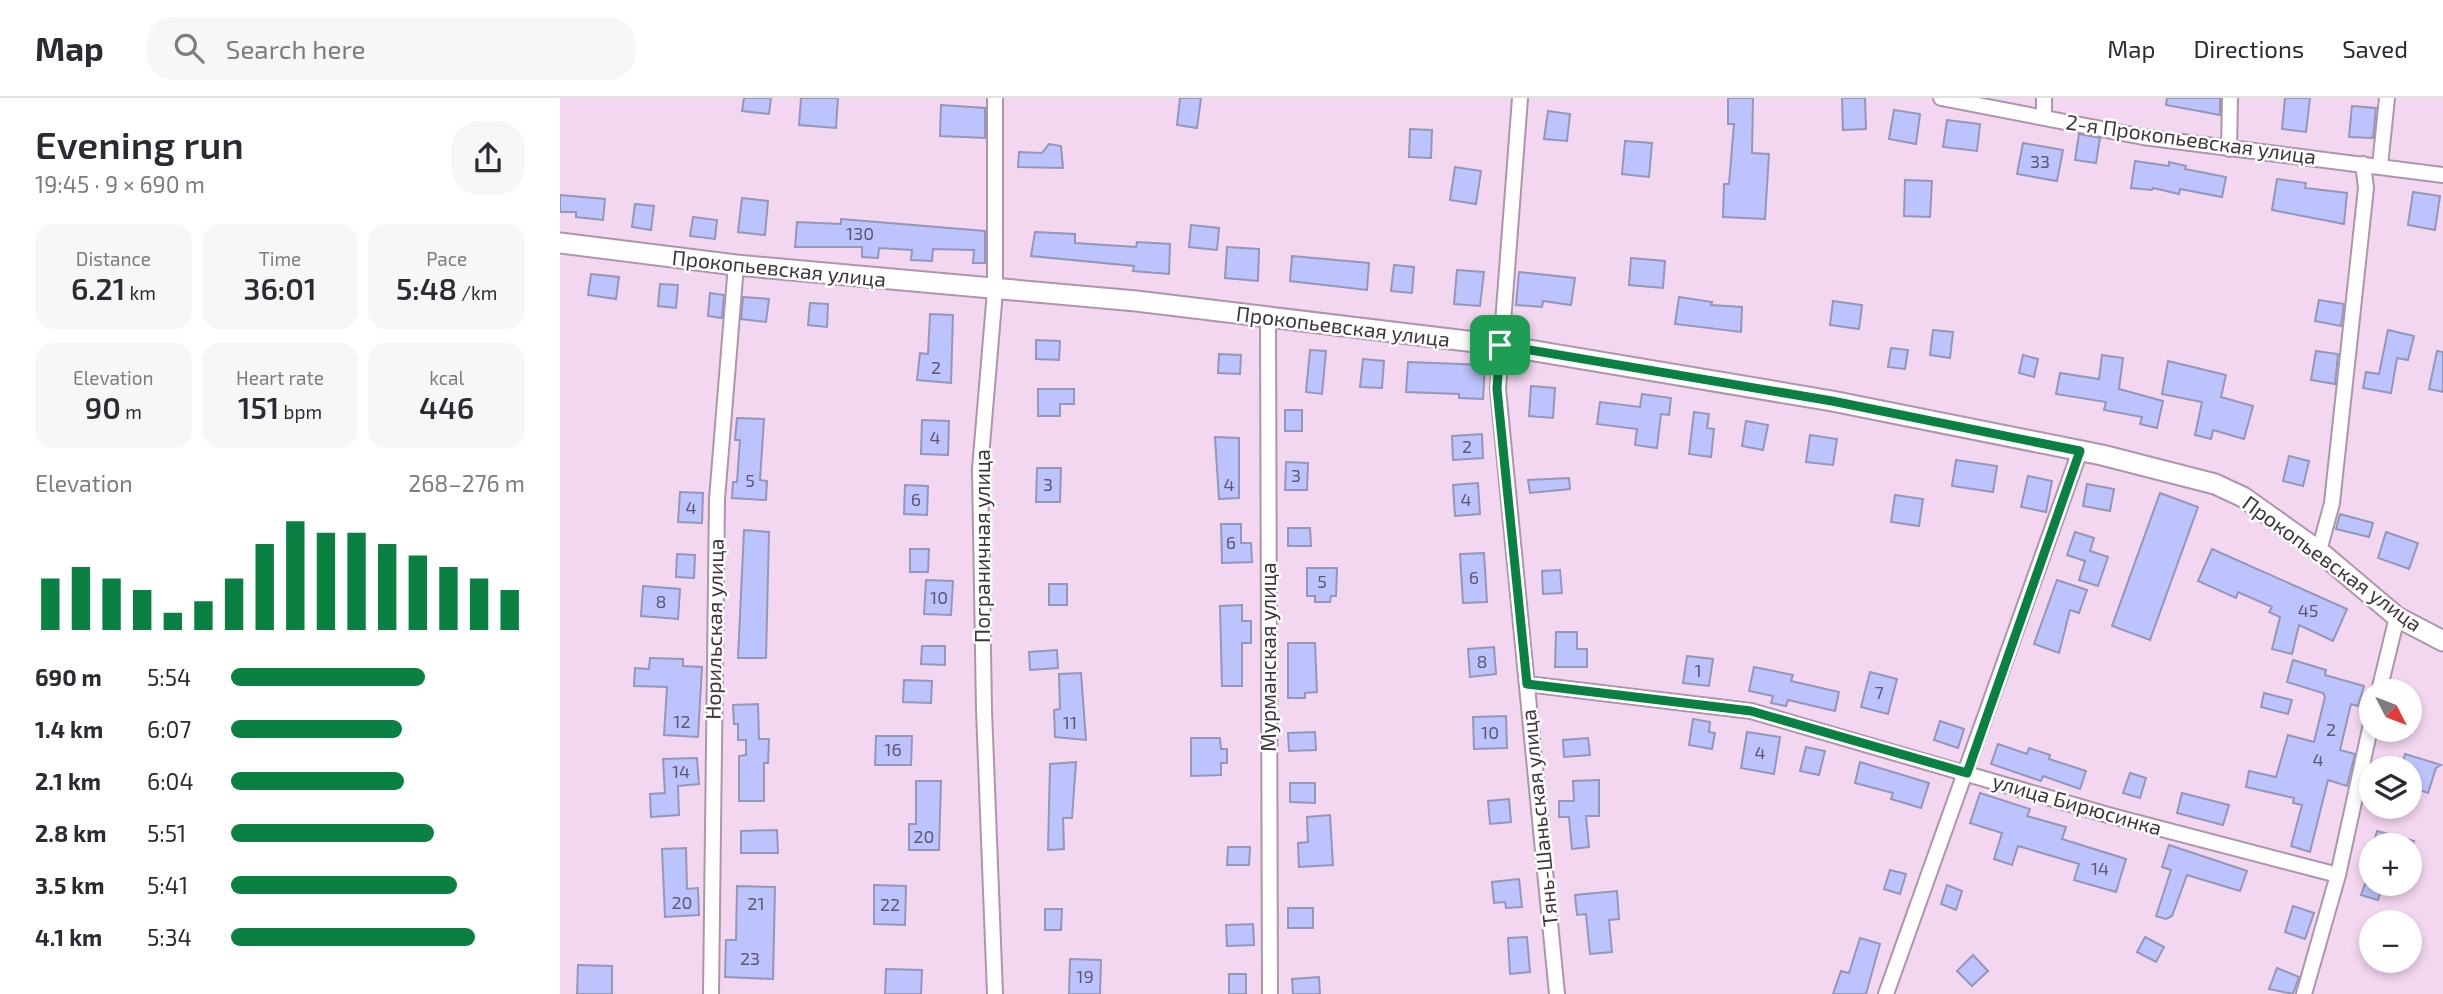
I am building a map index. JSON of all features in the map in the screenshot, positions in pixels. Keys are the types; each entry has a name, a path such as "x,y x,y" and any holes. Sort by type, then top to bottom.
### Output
{"main road":[{"name":"Прокопьевская улица","path":"560,243 736,265 1136,301 1500,345 1832,401 2080,451 2215,484 2261,508 2319,551 2397,617 2443,641"}],"street":[{"name":"Пограничная улица","path":"995,98 995,290 981,469 984,710 995,994"},
{"name":"Тянь-Шаньская улица","path":"1520,98 1497,389 1557,994"},
{"name":"2-я Прокопьевская улица","path":"1941,98 2143,137 2443,175"},
{"path":"2044,98 2044,118"},
{"path":"2229,149 2230,98"},
{"path":"2381,166 2387,98"},
{"path":"2319,551 2332,503 2366,188 2363,164"},
{"name":"Норильская улица","path":"711,994 717,499 736,265"},
{"name":"Мурманская улица","path":"1269,319 1270,994"},
{"path":"1886,994 2080,451"},
{"path":"2382,679 2397,617"},
{"name":"улица Бирюсинка","path":"1527,684 1751,711 2108,815 2338,875"},
{"path":"2304,994 2338,875 2367,742"}],"building":[{"path":"744,98 771,98 769,114 742,111"},
{"path":"801,98 838,98 836,128 799,125"},
{"path":"1180,98 1201,98 1197,128 1177,125"},
{"path":"1728,98 1753,98 1752,153 1769,154 1765,219 1723,217 1724,184 1729,184 1734,124 1728,124"},
{"path":"1842,98 1865,98 1866,129 1843,130"},
{"path":"2167,98 2220,98 2220,115 2166,105"},
{"path":"2285,98 2310,98 2306,132 2282,129"},
{"path":"941,105 985,108 985,138 940,136"},
{"path":"2352,106 2376,108 2373,138 2349,137"},
{"path":"1894,110 1920,114 1916,144 1889,139"},
{"path":"1548,111 1570,114 1567,141 1544,139"},
{"path":"1947,120 1980,124 1977,151 1943,147"},
{"path":"1410,129 1432,130 1431,158 1409,157"},
{"path":"2079,134 2100,138 2096,163 2075,160"},
{"path":"1625,141 1652,143 1649,177 1622,174"},
{"path":"2023,143 2063,150 2057,181 2017,174"},
{"path":"1049,144 1061,146 1063,168 1018,167 1019,152 1042,153"},
{"path":"2135,161 2169,166 2169,162 2186,166 2185,169 2226,177 2222,197 2180,189 2179,194 2153,188 2131,188"},
{"path":"1455,167 1481,171 1476,204 1450,200"},
{"path":"2277,179 2306,183 2305,188 2347,193 2344,224 2272,210"},
{"path":"1905,180 1932,181 1930,217 1904,216"},
{"path":"2413,192 2440,196 2435,230 2408,225"},
{"path":"560,195 605,199 603,220 576,217 576,212 560,212"},
{"path":"742,198 768,201 765,235 738,232"},
{"path":"635,204 654,206 651,230 632,227"},
{"path":"693,217 717,220 715,239 690,236"},
{"path":"841,219 985,231 985,263 973,263 974,250 933,249 932,261 911,260 912,250 879,248 878,258 862,257 862,247 795,247 797,222 841,224"},
{"path":"1191,225 1219,228 1217,250 1189,247"},
{"path":"1035,232 1075,234 1075,243 1136,247 1137,242 1170,244 1169,274 1133,271 1134,266 1031,256"},
{"path":"1227,247 1259,249 1258,281 1225,278"},
{"path":"1292,256 1369,263 1367,290 1290,281"},
{"path":"1631,258 1665,261 1663,288 1629,285"},
{"path":"1394,265 1414,267 1412,293 1391,291"},
{"path":"1457,270 1484,272 1480,306 1454,304"},
{"path":"1519,272 1575,278 1571,305 1543,301 1542,307 1516,305"},
{"path":"591,274 619,277 616,299 588,295"},
{"path":"660,284 678,285 676,308 658,306"},
{"path":"710,293 724,295 722,318 708,316"},
{"path":"743,297 769,299 766,322 741,319"},
{"path":"1679,297 1712,302 1711,305 1742,307 1741,332 1675,324"},
{"path":"2319,300 2344,304 2341,326 2315,321"},
{"path":"1833,301 1862,305 1859,329 1830,325"},
{"path":"810,303 828,304 827,327 808,325"},
{"path":"930,314 953,315 951,383 917,380 920,353 928,354"},
{"path":"1933,330 1953,332 1950,358 1930,355"},
{"path":"2388,330 2414,336 2408,360 2397,358 2391,393 2363,388 2366,372 2379,374"},
{"path":"1036,340 1060,341 1059,360 1036,359"},
{"path":"1891,348 1908,350 1905,369 1888,367"},
{"path":"1310,350 1326,351 1322,394 1306,392"},
{"path":"2316,351 2338,354 2335,384 2311,380"},
{"path":"2437,351 2443,352 2443,392 2429,389"},
{"path":"1219,354 1241,355 1240,374 1218,373"},
{"path":"2023,355 2038,359 2034,377 2019,373"},
{"path":"2102,355 2123,358 2119,389 2163,401 2157,428 2140,424 2142,417 2104,410 2106,402 2056,394 2060,373 2099,379"},
{"path":"1363,359 1384,361 1382,388 1360,387"},
{"path":"2168,361 2226,375 2221,397 2253,406 2244,439 2213,430 2211,439 2195,435 2202,402 2162,394"},
{"path":"1408,362 1485,365 1483,399 1459,398 1459,394 1406,392"},
{"path":"1531,386 1555,388 1553,418 1529,416"},
{"path":"1038,389 1074,389 1074,404 1060,404 1060,416 1038,416"},
{"path":"1642,394 1671,398 1669,415 1661,414 1657,448 1635,445 1637,429 1597,424 1600,402 1640,407"},
{"path":"1285,410 1302,410 1302,431 1285,431"},
{"path":"1694,412 1709,414 1707,428 1714,429 1711,457 1689,454"},
{"path":"737,418 764,419 760,480 767,481 766,500 732,498 733,482 737,482 740,440 735,440"},
{"path":"922,420 949,421 948,455 921,454"},
{"path":"1746,421 1768,425 1763,450 1742,446"},
{"path":"1482,434 1483,458 1453,460 1452,436"},
{"path":"1810,435 1837,439 1833,465 1806,462"},
{"path":"1215,437 1239,438 1239,498 1219,499"},
{"path":"2289,456 2309,461 2303,486 2283,481"},
{"path":"1956,460 1997,466 1993,492 1952,486"},
{"path":"1286,462 1308,463 1307,490 1285,490"},
{"path":"1037,468 1061,468 1060,502 1036,502"},
{"path":"2028,476 2052,481 2046,512 2021,507"},
{"path":"1569,478 1570,489 1530,493 1528,480"},
{"path":"1478,483 1480,514 1455,516 1453,485"},
{"path":"2087,484 2114,489 2110,511 2083,506"},
{"path":"905,485 928,486 927,515 904,514"},
{"path":"680,492 703,493 702,523 678,522"},
{"path":"2160,493 2198,507 2150,640 2112,626"},
{"path":"1895,495 1923,499 1919,526 1891,522"},
{"path":"2340,514 2373,523 2369,537 2336,529"},
{"path":"1221,524 1241,524 1241,543 1251,543 1252,562 1222,563"},
{"path":"1288,528 1310,528 1311,546 1288,546"},
{"path":"744,530 769,532 766,658 738,658"},
{"path":"2075,532 2094,538 2090,551 2108,557 2098,586 2079,580 2085,561 2067,555"},
{"path":"2386,532 2418,543 2409,569 2378,558"},
{"path":"910,549 929,549 928,572 910,572"},
{"path":"2212,549 2347,609 2333,641 2299,625 2292,654 2272,649 2280,617 2269,612 2272,607 2238,592 2236,598 2198,581"},
{"path":"1484,553 1487,602 1463,603 1460,554"},
{"path":"677,554 695,555 694,578 676,577"},
{"path":"1307,568 1337,568 1336,596 1331,596 1330,602 1315,602 1315,596 1307,596"},
{"path":"1560,570 1562,593 1543,594 1542,571"},
{"path":"926,580 953,581 951,615 924,614"},
{"path":"2057,580 2087,590 2079,613 2070,610 2059,653 2034,644"},
{"path":"1049,584 1067,584 1067,605 1049,605"},
{"path":"643,586 680,589 678,619 641,616"},
{"path":"1242,605 1242,621 1251,621 1251,643 1242,643 1242,686 1222,686 1220,606"},
{"path":"1556,632 1577,632 1577,649 1587,649 1587,667 1555,667"},
{"path":"1288,643 1315,643 1317,692 1305,693 1305,698 1288,698"},
{"path":"922,646 945,646 945,665 921,664"},
{"path":"1494,647 1496,674 1470,677 1468,649"},
{"path":"1057,650 1058,668 1030,670 1029,652"},
{"path":"1687,656 1713,659 1709,686 1683,683"},
{"path":"650,658 683,659 683,666 702,667 698,737 664,735 667,687 634,686 635,668 649,669"},
{"path":"2293,660 2326,670 2325,675 2359,685 2359,703 2358,706 2351,704 2340,750 2355,754 2347,786 2328,780 2310,852 2291,846 2302,805 2293,803 2294,798 2246,787 2249,771 2276,777 2288,735 2314,742 2325,697 2323,693 2287,682"},
{"path":"1754,667 1793,675 1791,681 1839,692 1835,711 1788,700 1786,706 1771,703 1773,696 1749,691"},
{"path":"1870,672 1897,679 1888,714 1861,707"},
{"path":"1081,673 1086,740 1055,737 1054,710 1060,709 1059,674"},
{"path":"904,680 932,681 931,703 903,702"},
{"path":"2264,693 2292,700 2288,714 2261,707"},
{"path":"758,704 759,739 769,739 768,763 764,763 764,801 739,801 739,756 746,755 746,740 738,740 738,724 734,724 733,705"},
{"path":"1506,716 1507,748 1474,749 1473,717"},
{"path":"1693,719 1710,722 1709,732 1715,733 1712,749 1689,745"},
{"path":"1940,721 1964,729 1958,748 1934,740"},
{"path":"1315,732 1316,750 1289,751 1288,733"},
{"path":"1747,732 1780,737 1774,774 1741,768"},
{"path":"876,736 912,736 911,765 875,765"},
{"path":"1191,738 1220,738 1221,749 1227,749 1227,763 1221,763 1221,775 1191,776"},
{"path":"1588,738 1590,755 1564,757 1563,740"},
{"path":"1998,744 2027,754 2029,748 2050,755 2049,759 2086,771 2080,789 2043,776 2041,781 1991,764"},
{"path":"1806,747 1825,751 1819,775 1800,771"},
{"path":"697,758 699,784 678,786 679,815 651,817 650,794 665,793 663,759"},
{"path":"2422,759 2441,765 2436,768 2428,793 2422,791"},
{"path":"1076,762 1072,818 1063,818 1064,849 1048,850 1050,764"},
{"path":"1860,762 1929,783 1921,808 1891,799 1893,793 1855,783"},
{"path":"2130,773 2146,778 2140,798 2123,793"},
{"path":"1599,780 1599,816 1586,816 1589,847 1572,849 1569,817 1559,817 1559,801 1574,801 1573,781"},
{"path":"916,781 941,781 939,850 909,850 909,824 916,824"},
{"path":"1290,783 1315,783 1315,803 1290,802"},
{"path":"1980,793 2030,809 2027,816 2066,827 2062,839 2126,859 2116,892 2074,880 2079,864 2018,846 2012,865 1994,859 2002,833 1970,823"},
{"path":"2182,793 2229,805 2223,825 2177,813"},
{"path":"1509,799 1511,822 1490,824 1488,801"},
{"path":"1330,815 1333,865 1299,867 1298,843 1308,842 1307,817"},
{"path":"777,830 778,853 741,853 741,831"},
{"path":"2169,845 2247,871 2240,891 2187,875 2172,916 2166,919 2156,916 2171,870 2162,867"},
{"path":"1228,847 1250,847 1249,865 1227,865"},
{"path":"686,848 687,889 698,888 699,915 665,917 662,849"},
{"path":"1890,870 1906,874 1900,894 1884,889"},
{"path":"1519,879 1522,907 1506,908 1505,902 1494,903 1492,882"},
{"path":"874,885 906,886 905,925 874,924"},
{"path":"1947,885 1962,891 1956,910 1941,904"},
{"path":"737,886 775,887 773,979 725,977 726,940 736,940"},
{"path":"1617,891 1619,919 1609,920 1612,952 1590,954 1586,914 1577,915 1575,895"},
{"path":"2293,906 2314,913 2305,939 2285,932"},
{"path":"1288,908 1313,908 1313,928 1288,928"},
{"path":"1045,909 1062,909 1061,930 1045,930"},
{"path":"1253,924 1254,945 1227,946 1226,925"},
{"path":"1527,937 1530,972 1510,974 1508,938"},
{"path":"2145,937 2164,947 2156,962 2137,952"},
{"path":"1860,938 1880,944 1866,994 1833,994 1841,971 1849,973"},
{"path":"1973,955 1988,971 1972,986 1957,971"},
{"path":"1070,959 1101,960 1100,994 1069,994"},
{"path":"578,965 612,966 612,994 577,994"},
{"path":"2277,968 2299,977 2293,994 2269,989"},
{"path":"886,969 922,970 921,994 885,994"},
{"path":"1229,974 1246,974 1246,994 1229,994"},
{"path":"1319,977 1320,994 1293,994 1292,979"}],"route":[{"path":"1500,345 1832,401 2080,451 1967,773 1751,711 1527,684 1497,389 1500,345"}]}
